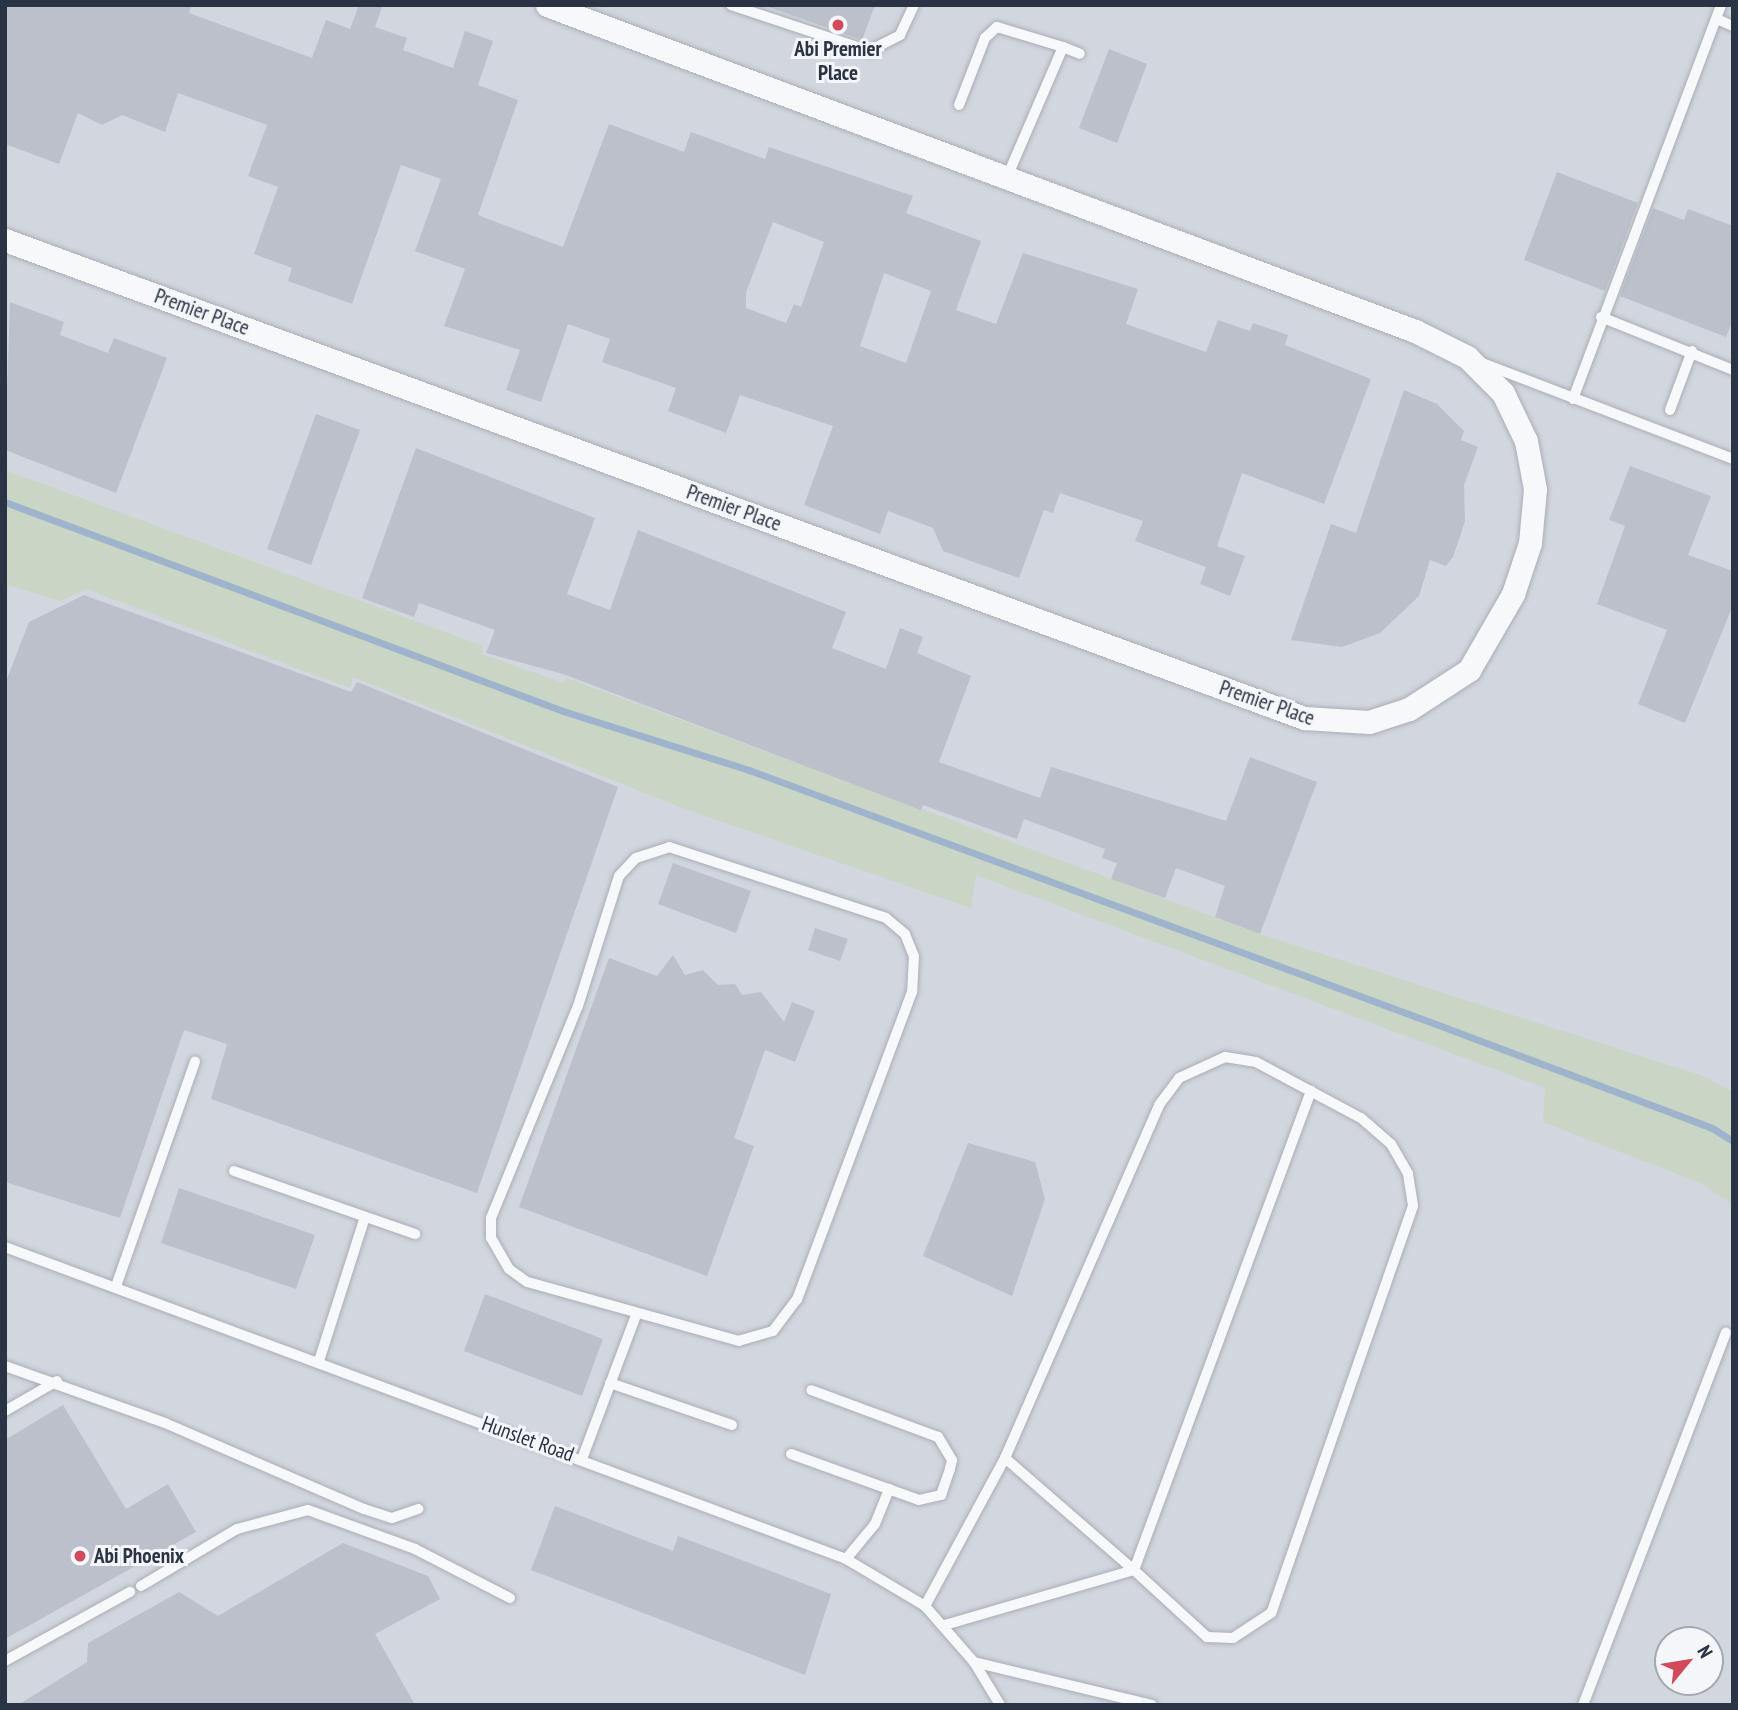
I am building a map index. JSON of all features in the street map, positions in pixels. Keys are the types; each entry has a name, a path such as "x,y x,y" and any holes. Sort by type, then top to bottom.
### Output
{"street":[{"name":"Premier Place","path":"5,240 1304,718 1336,725 1409,709 1469,670 1517,581 1530,543 1535,489 1526,442 1503,393 1467,357 1415,331 547,5"}],"lane":[{"path":"731,5 869,51 900,35 914,5"},
{"path":"1573,399 1601,317 1721,5"},
{"path":"1717,19 1733,26"},
{"path":"959,105 985,38 997,27 1080,54"},
{"path":"1007,177 1063,47"},
{"path":"1601,317 1692,351 1733,370"},
{"path":"1670,410 1692,351"},
{"path":"1467,357 1733,459"},
{"path":"669,846 886,918 905,934 916,974 882,1080 784,1321 739,1341 636,1315 527,1282 496,1253 491,1218 578,1006 619,876 636,858 669,846"},
{"path":"925,1606 1005,1458 1159,1105 1179,1078 1225,1057 1256,1062 1361,1118 1391,1144 1408,1174 1413,1206 1271,1613 1233,1639 1207,1637 1135,1570 1005,1458"},
{"path":"116,1286 195,1062"},
{"path":"1135,1570 1311,1091"},
{"path":"234,1171 415,1234"},
{"path":"318,1361 365,1217"},
{"name":"Hunslet Road","path":"5,1247 846,1559 925,1606 945,1625 974,1662 1000,1705"},
{"path":"582,1459 636,1315"},
{"path":"1583,1705 1726,1332"},
{"path":"5,1366 57,1381 364,1509 392,1518 418,1509"},
{"path":"5,1411 57,1381"},
{"path":"610,1383 732,1425"},
{"path":"792,1454 919,1500 941,1495 952,1460 938,1437 811,1390"},
{"path":"846,1559 875,1524 889,1489"},
{"path":"141,1586 237,1529 308,1510 415,1549 510,1598"},
{"path":"945,1625 1135,1570"},
{"path":"5,1661 130,1592"},
{"path":"974,1662 1152,1705"}],"shaded area":[{"path":"5,5 1733,5 1733,1705 5,1705"}],"green space":[{"path":"5,470 483,646 482,654 563,683 567,678 1260,934 1703,1076 1733,1092 1733,1205 1700,1183 1543,1122 1545,1088 976,875 971,908 688,810 353,677 350,688 86,589 60,601 5,584"}],"building":[{"path":"5,5 192,5 189,13 312,58 326,20 350,29 359,5 383,5 375,27 407,38 403,50 453,68 465,31 493,41 478,85 518,100 478,215 501,224 563,247 609,124 684,152 691,132 765,159 769,147 913,196 906,213 981,241 956,310 996,324 1023,253 1138,289 1126,324 1206,352 1218,320 1250,331 1253,323 1288,335 1285,345 1371,379 1324,504 1242,473 1217,546 1245,556 1230,596 1200,584 1206,567 1135,541 1143,521 1060,493 1053,513 1044,510 1019,578 943,551 933,528 888,511 880,534 804,505 833,426 740,395 726,433 668,411 676,388 602,362 610,339 568,324 541,402 506,390 520,350 444,326 465,269 415,251 441,179 401,165 352,304 288,281 292,268 254,254 278,187 248,176 267,125 178,93 165,132 122,115 102,125 78,113 59,164 5,144","holes":["773,222 824,242 801,307 794,304 786,323 746,308 746,292","884,273 931,291 906,363 860,346"]},
{"name":"Abi Premier Place","path":"763,5 875,5 862,40"},
{"path":"1109,49 1147,64 1117,143 1079,128"},
{"path":"1557,172 1638,203 1605,291 1524,260"},
{"path":"1653,208 1684,220 1688,209 1733,226 1733,320 1726,337 1620,296"},
{"path":"10,302 64,322 60,335 108,353 114,338 167,358 116,493 5,450"},
{"path":"1404,390 1437,404 1464,431 1461,440 1478,447 1464,485 1465,521 1453,557 1446,566 1430,560 1419,596 1380,633 1342,647 1291,640 1331,524 1356,533"},
{"path":"316,414 360,430 311,565 267,549"},
{"path":"416,448 595,518 567,594 610,610 638,530 846,612 832,648 886,669 900,628 923,637 917,653 971,676 939,762 1040,798 1051,767 1226,821 1250,757 1317,782 1260,934 1215,917 1225,886 1176,868 1165,898 1111,879 1117,863 1102,858 1105,849 1024,819 1017,839 923,805 921,810 563,674 486,653 495,630 419,603 414,617 362,598"},
{"path":"1630,466 1711,496 1688,555 1733,571 1733,605 1685,723 1638,704 1667,630 1597,604 1625,526 1609,520"},
{"path":"84,595 351,692 357,682 618,787 477,1193 211,1099 227,1044 184,1030 120,1218 5,1182 5,684 29,622"},
{"path":"673,863 751,891 736,933 658,904"},
{"path":"815,928 848,939 840,961 808,950"},
{"path":"673,955 685,975 703,970 718,985 735,984 742,995 761,992 784,1022 792,1002 815,1011 795,1062 765,1050 734,1138 754,1146 707,1276 519,1207 609,958 657,976"},
{"path":"968,1143 1035,1162 1045,1199 1012,1296 923,1256"},
{"path":"179,1188 315,1235 296,1289 161,1243"},
{"path":"485,1294 603,1339 582,1396 464,1351"},
{"path":"63,1405 126,1509 168,1484 196,1532 5,1639 5,1440"},
{"path":"555,1506 673,1551 678,1536 831,1594 805,1675 531,1570"},
{"name":"Abi Phoenix","path":"343,1543 428,1576 440,1599 375,1634 415,1705 18,1705 87,1662 88,1643 179,1592 218,1616"}],"waterway":[{"path":"5,502 563,711 749,770 1712,1128 1733,1141"}],"place":[{"name":"Abi Premier Place","path":"838,25"},
{"name":"Abi Phoenix","path":"80,1556"}]}
